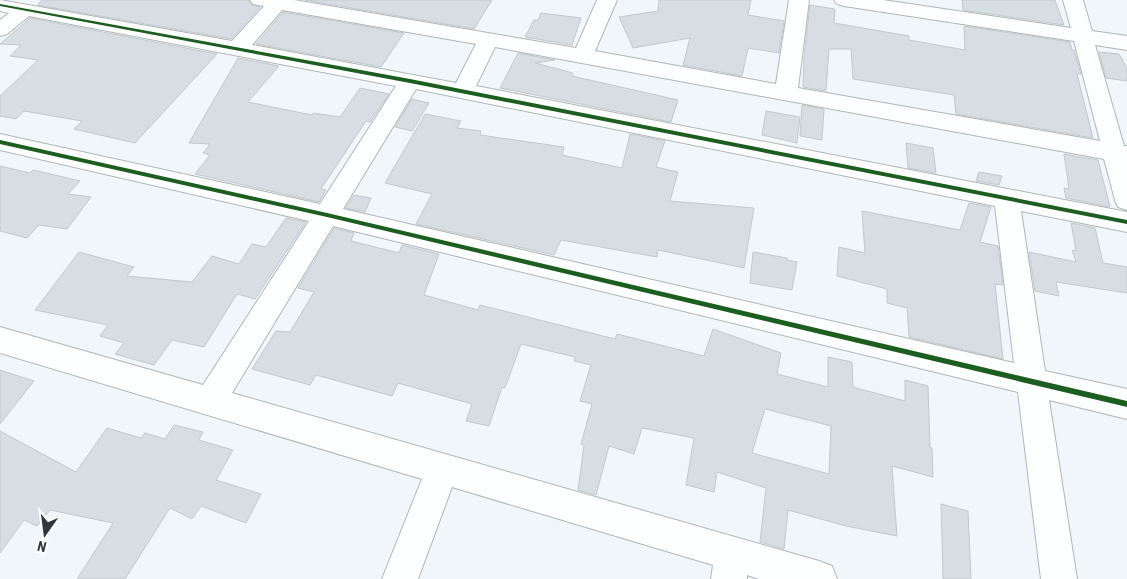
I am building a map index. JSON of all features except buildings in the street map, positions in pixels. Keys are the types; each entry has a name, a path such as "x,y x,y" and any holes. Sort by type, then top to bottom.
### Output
{"street":[{"path":"583,56 606,0"},
{"path":"786,93 799,0"},
{"path":"844,0 1127,43"},
{"path":"1073,0 1120,154 1127,200"},
{"path":"236,50 272,1 1120,154"},
{"path":"0,5 410,81 1127,222"},
{"path":"0,30 25,10"},
{"path":"462,92 488,40"},
{"path":"210,401 410,81"},
{"path":"0,142 327,215 1127,404"},
{"path":"1006,198 1059,579"},
{"path":"0,340 442,469 730,566 819,579"},
{"path":"400,579 442,469"}],"cycle path":[{"path":"0,5 410,81 1127,222"},
{"path":"0,142 327,215 1127,404"}]}
